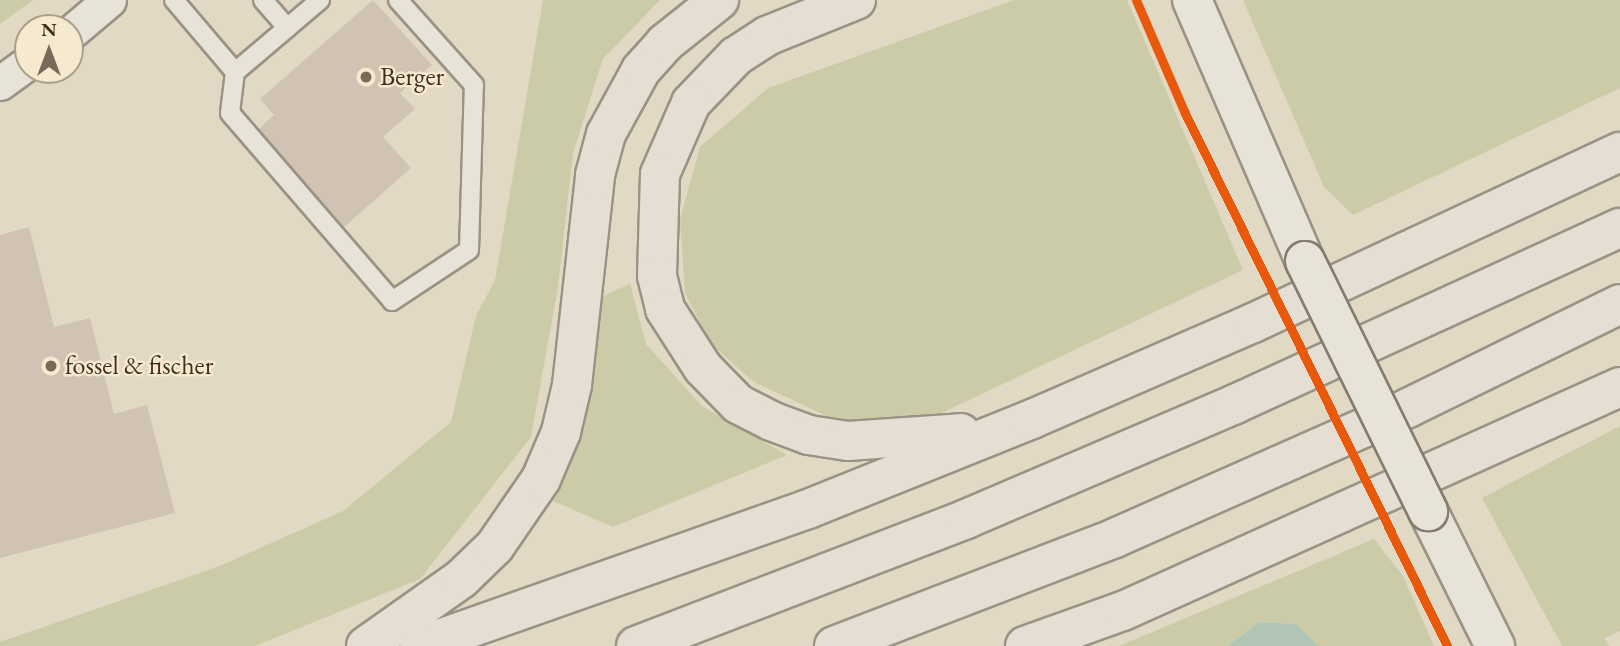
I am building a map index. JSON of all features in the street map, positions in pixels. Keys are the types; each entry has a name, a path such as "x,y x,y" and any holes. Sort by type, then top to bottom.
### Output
{"highway":[{"path":"366,646 461,579 495,546 541,479 561,432 572,385 595,175 606,134 641,70 665,43 719,0"},
{"path":"856,0 767,36 736,56 691,103 667,150 656,203 657,276 665,309 683,342 738,404 809,435 888,442 1032,419"},
{"path":"419,646 808,509 1032,419 1253,323 1620,152"},
{"path":"636,646 979,514 1235,404 1620,228"},
{"path":"834,646 1115,538 1408,408 1620,304"},
{"path":"1026,646 1123,611 1620,387"},
{"path":"1068,646 1123,611"}],"main road":[{"path":"1192,0 1305,261 1495,646"}],"street":[{"path":"84,21 109,0"}],"lane":[{"path":"174,0 235,72"},
{"path":"262,0 287,28"},
{"path":"320,0 235,72 230,113 392,301 469,250 474,85 398,0"}],"shaded area":[{"path":"0,0 33,0 0,24"},
{"path":"543,0 660,0 603,59 573,153 558,287 531,437 420,579 255,646 0,646 0,642 217,567 343,511 451,422 476,316 495,280"},
{"path":"1014,0 1127,0 1243,270 931,418 835,420 754,382 711,344 685,293 680,219 700,147 768,88"},
{"path":"1243,0 1620,0 1620,88 1353,215 1324,187"},
{"path":"630,284 646,344 702,406 787,455 613,527 553,501 590,391 603,296"},
{"path":"1620,426 1620,631 1605,638 1609,646 1562,646 1482,498"},
{"path":"1374,539 1403,576 1434,646 1319,646 1296,624 1259,622 1228,646 1119,646"},
{"path":"1259,622 1296,624 1319,646 1228,646"}],"building":[{"path":"373,0 432,65 400,93 415,109 383,137 411,168 344,227 259,129 274,115 260,99"},
{"name":"fossel & fischer","path":"29,227 54,327 90,318 114,414 147,405 175,513 0,558 0,235"}],"cycle path":[{"path":"1136,0 1185,113 1447,646"}],"place":[{"name":"Berger","path":"366,77"},
{"name":"fossel & fischer","path":"51,366"}]}
